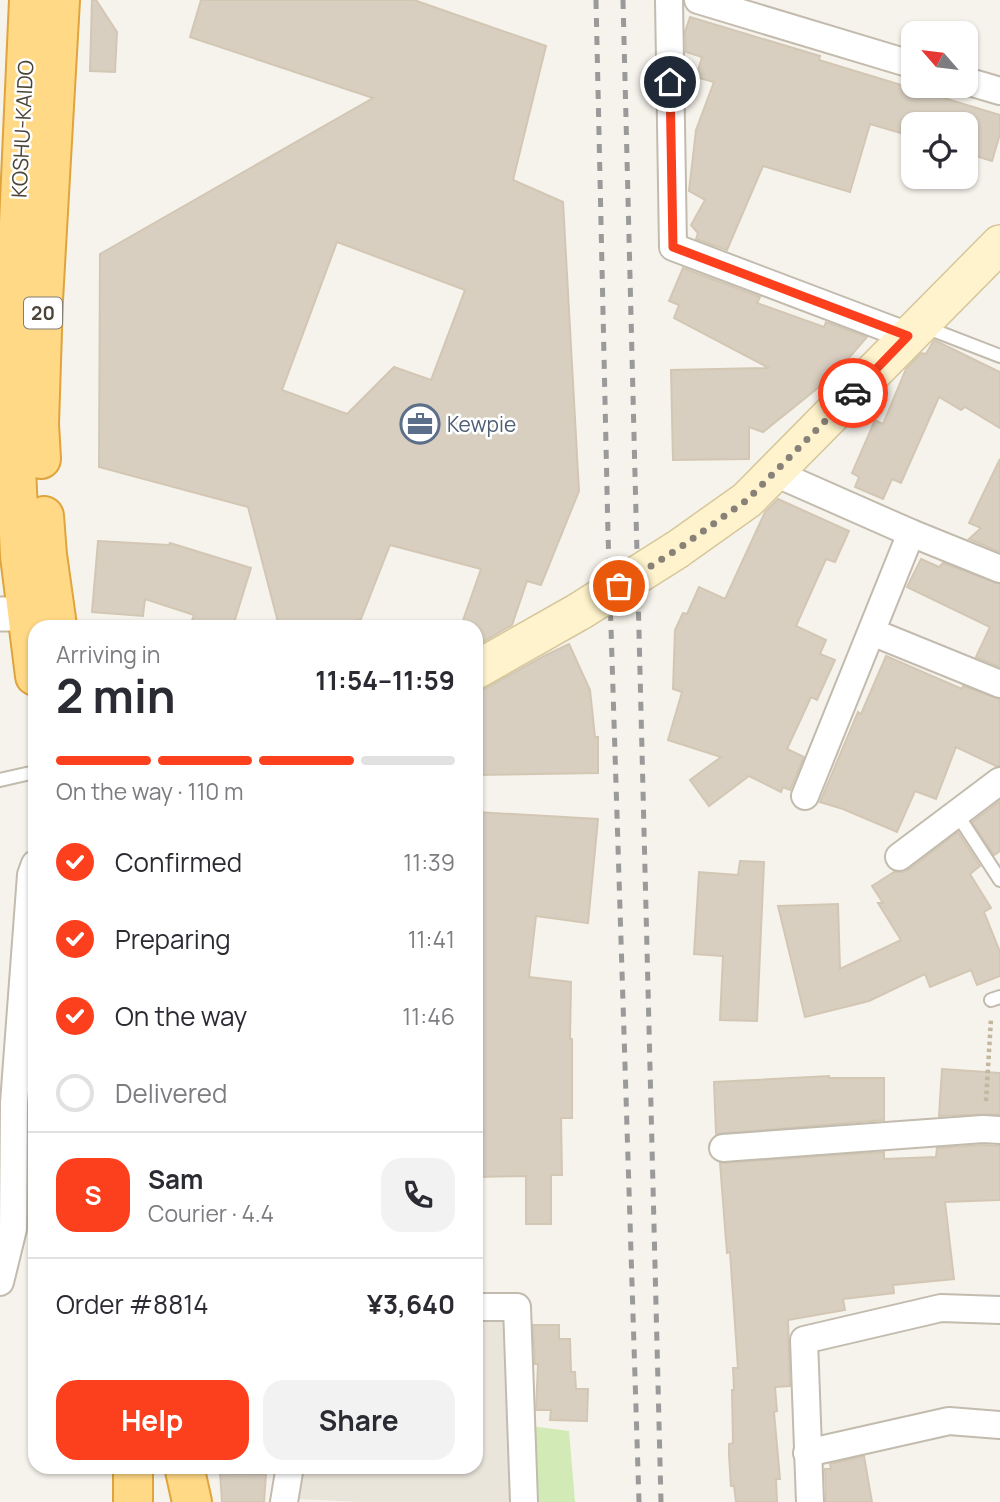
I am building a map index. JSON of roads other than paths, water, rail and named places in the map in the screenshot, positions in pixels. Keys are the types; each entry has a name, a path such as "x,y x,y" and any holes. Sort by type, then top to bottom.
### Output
{"highway":[{"name":"KOSHU-KAIDO","path":"29,0 11,136 12,379 20,556 30,620"},
{"name":"KOSHU-KAIDO","path":"30,620 47,555 39,425 43,300 60,0"},
{"path":"133,1502 134,1474"},
{"path":"186,1474 192,1502"}],"main road":[{"path":"483,666 580,611 678,549 747,500 1000,245"}],"street":[{"path":"669,0 673,247 914,331"},
{"path":"698,0 901,61"},
{"path":"978,85 1000,91"},
{"path":"775,473 1000,569"},
{"path":"805,796 911,533"},
{"path":"872,632 1000,684"},
{"path":"899,857 1000,781"},
{"path":"0,1282 13,1229 14,1103 28,915"},
{"path":"723,1148 991,1130"},
{"path":"483,1307 517,1307 524,1502"},
{"path":"810,1502 804,1340 941,1308 1000,1310"},
{"path":"807,1453 949,1421 1000,1425"},
{"path":"284,1502 289,1474"}],"lane":[{"path":"914,331 1000,356"},
{"path":"0,780 28,774"},
{"path":"957,814 1000,880"}],"railway":[{"path":"596,0 608,534 639,1502"},
{"path":"623,0 661,1502"}],"place":[{"name":"Kewpie","path":"420,424"}]}
